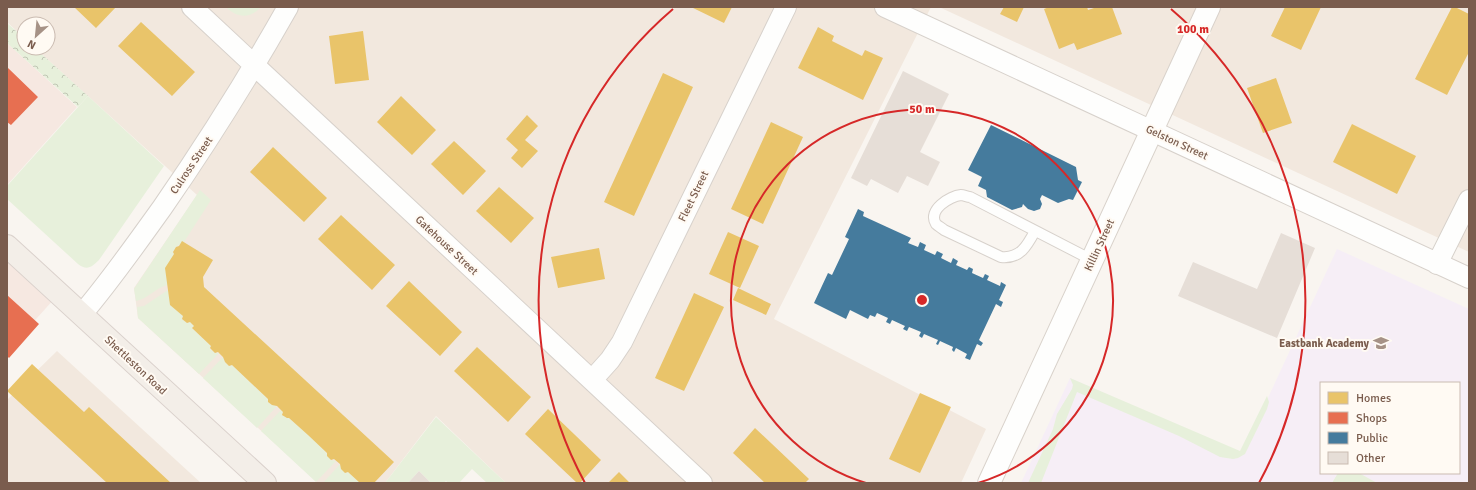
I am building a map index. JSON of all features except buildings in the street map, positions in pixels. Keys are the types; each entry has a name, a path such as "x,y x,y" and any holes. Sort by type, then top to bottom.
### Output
{"main road":[{"name":"Killin Street","path":"988,483 1210,7"},
{"name":"Shettleston Road","path":"7,246 265,483"}],"street":[{"name":"Gatehouse Street","path":"192,7 702,483"},
{"name":"Culross Street","path":"82,314 114,276 177,186 230,105 288,7"},
{"name":"Fleet Street","path":"592,380 610,360 622,342 786,7"},
{"name":"Gelston Street","path":"893,9 1469,278"},
{"path":"1437,264 1469,200"}],"lane":[{"path":"1035,231 1027,246 1010,258 1001,257 944,230 936,224 934,216 937,209 943,202 955,196 962,195 970,198 1035,231 1092,260"}],"shaded area":[{"path":"7,7 931,7 774,319 986,429 961,483 506,483 436,416 385,483 318,483 138,318 134,288 197,195 44,56 56,56 56,16 16,16 16,30 7,22"},
{"path":"939,7 1469,7 1469,252"},
{"path":"7,43 16,51 16,56 21,56 77,107 7,185"},
{"name":"Eastbank Academy","path":"1337,249 1469,309 1469,483 1021,483 1070,378 1242,454"},
{"path":"7,252 55,298 18,339 7,330"},
{"path":"57,351 201,483 7,483 7,400"}],"green space":[{"path":"226,7 261,7 252,14 244,16 230,11"},
{"path":"7,23 16,31 16,51 7,43"},
{"path":"21,56 44,56 88,96 78,107"},
{"path":"88,96 164,166 99,260 87,268 78,264 7,199 7,186"},
{"path":"200,190 211,200 184,242 176,247 173,252 174,254 168,285 136,301 134,289"},
{"path":"168,290 183,316 182,319 187,323 190,322 194,326 192,328 211,346 210,349 215,353 219,353 199,374 138,318 137,307 144,306"},
{"path":"223,357 229,366 232,365 268,399 268,402 277,406 257,428 203,378"},
{"path":"1070,378 1240,451 1267,396 1269,402 1245,454 1233,459 1220,457 1179,436 1077,392 1041,483 1028,483 1053,429 1057,414 1072,389 1073,385"},
{"path":"281,410 283,412 282,415 289,418 312,438 331,460 336,461 316,482 261,431"},
{"path":"436,417 506,483 487,483 472,469 459,483 448,483 446,481 444,483 431,483 419,471 408,483 385,483"},
{"path":"340,464 345,473 348,472 360,483 323,483"},
{"path":"1337,474 1361,474 1377,483 1332,483"}],"place":[{"name":"Eastbank Academy","path":"1381,343"}]}
